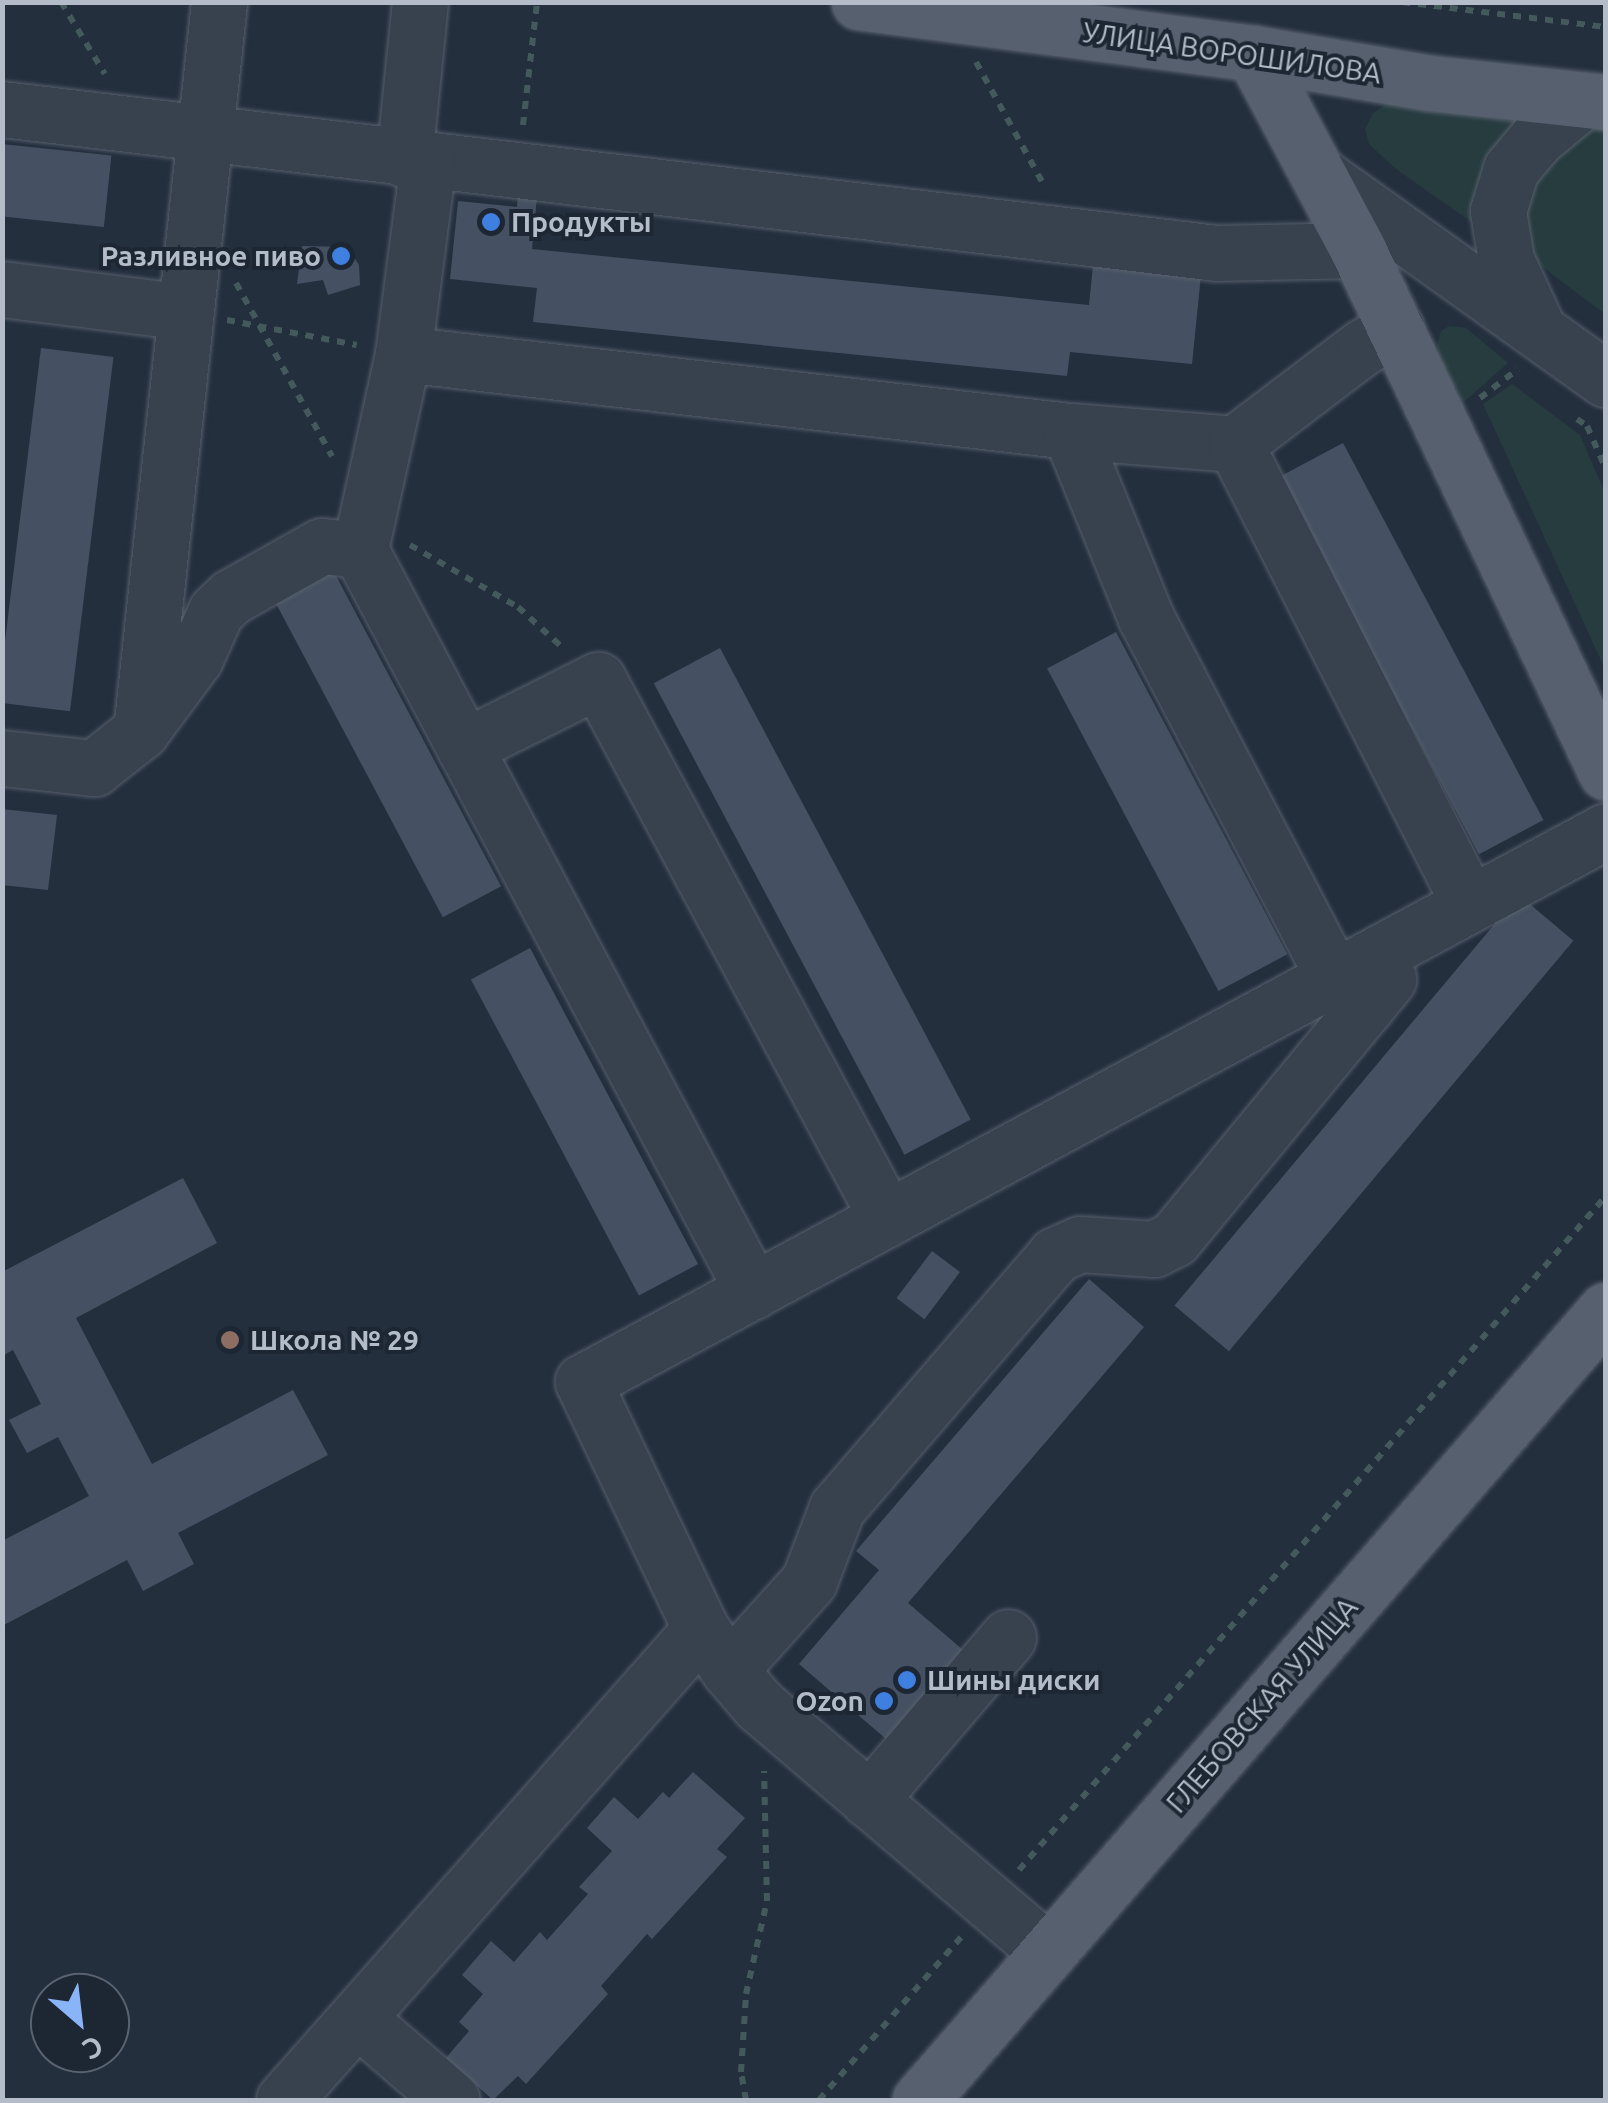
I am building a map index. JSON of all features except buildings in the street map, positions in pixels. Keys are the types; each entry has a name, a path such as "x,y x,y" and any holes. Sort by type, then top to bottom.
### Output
{"main road":[{"name":"УЛИЦА ВОРОШИЛОВА","path":"859,2 1078,16 1430,83 1594,101"},
{"path":"1252,52 1322,176 1606,772"},
{"name":"ГЛЕБОВСКАЯ УЛИЦА","path":"920,2100 1606,1310"}],"lane":[{"path":"141,731 219,2"},
{"path":"420,2 416,160 403,354 360,550 752,1291"},
{"path":"1524,351 1498,211 1511,169 1536,138 1594,101"},
{"path":"2,109 1216,252 1358,250"},
{"path":"1322,176 1524,351 1589,397"},
{"path":"3,291 186,312"},
{"path":"403,354 1070,431 1235,444 1363,347 1396,328"},
{"path":"1070,431 1146,618 1350,991"},
{"path":"1235,444 1453,911"},
{"path":"2,758 94,768 141,731 194,658 216,611 230,598 322,546 360,550"},
{"path":"464,747 598,680 887,1218"},
{"path":"1048,1952 869,1800 730,1668 583,1382 887,1218 1350,991 1453,911 1606,831"},
{"path":"284,2100 358,2018 730,1668 809,1582 837,1508 1056,1255 1080,1244 1154,1248 1174,1239 1350,991"},
{"path":"869,1800 1008,1637"},
{"path":"358,2018 452,2100"}],"path":[{"path":"61,2 142,126"},
{"path":"517,172 537,2"},
{"path":"1402,2 1606,27"},
{"path":"925,9 1072,236"},
{"path":"186,312 403,354"},
{"path":"1524,351 1526,384"},
{"path":"1589,397 1587,426 1606,470"},
{"path":"820,2100 1606,1196"},
{"path":"730,1668 768,1812 767,1900 746,1994 741,2072 746,2100"}],"green space":[{"path":"1390,102 1546,115 1490,235 1396,169 1369,144 1365,129 1373,113"},
{"path":"1580,122 1605,125 1605,314 1513,245 1519,179"},
{"path":"1449,326 1466,328 1508,363 1459,406 1436,349 1441,331"},
{"path":"1512,384 1580,435 1605,493 1605,669 1483,404"}],"place":[{"name":"Продукты","path":"491,222"},
{"name":"Разливное пиво","path":"341,256"},
{"name":"Школа № 29","path":"230,1340"},
{"name":"Шины диски","path":"907,1680"},
{"name":"Ozon","path":"884,1701"}]}
